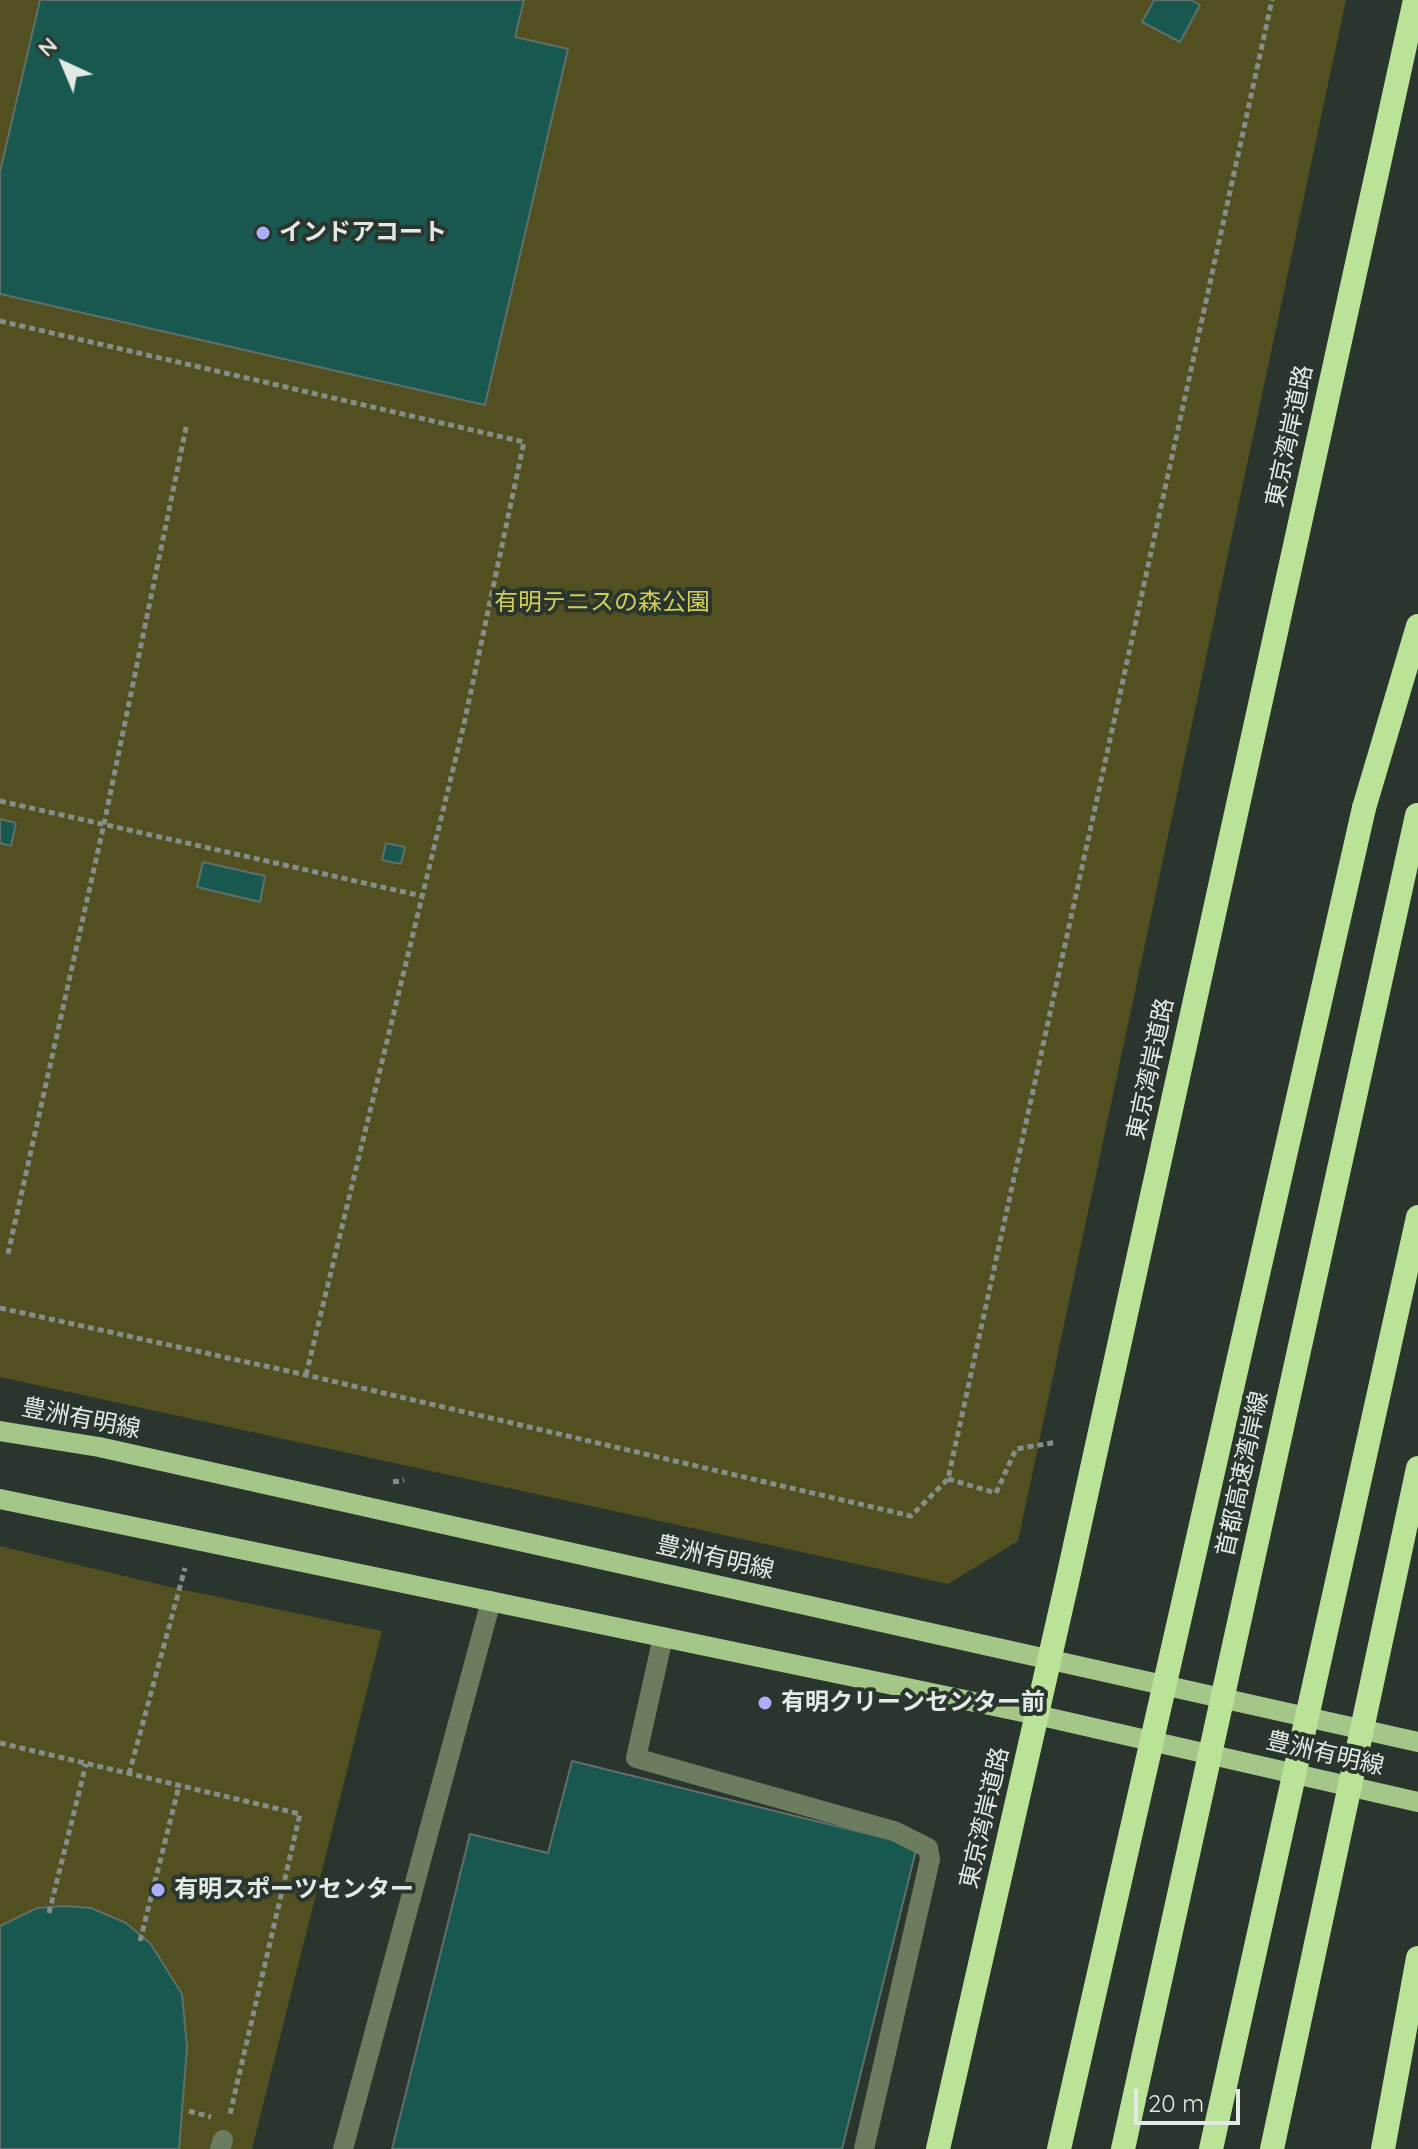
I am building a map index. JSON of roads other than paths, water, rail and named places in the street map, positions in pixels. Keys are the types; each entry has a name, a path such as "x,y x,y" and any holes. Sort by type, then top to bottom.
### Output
{"highway":[{"name":"東京湾岸道路","path":"938,2149 1037,1715 1415,0"},
{"path":"1059,2149 1364,808 1418,626"},
{"name":"首都高速湾岸線","path":"1123,2149 1418,812"},
{"path":"1211,2149 1418,1217"},
{"path":"1272,2149 1418,1468"},
{"path":"1383,2149 1418,1958"}],"main road":[{"name":"豊洲有明線","path":"0,1431 99,1447 1418,1742"},
{"name":"豊洲有明線","path":"0,1499 1037,1715 1418,1802"}],"lane":[{"path":"343,2149 491,1601"},
{"path":"663,1637 636,1758 894,1831 928,1848 930,1859 864,2149"}],"place":[{"name":"インドアコート","path":"263,233"},
{"name":"有明クリーンセンター前","path":"765,1703"},
{"name":"有明スポーツセンター","path":"158,1890"}],"park label":[{"name":"有明テニスの森公園","path":"602,603"}]}
